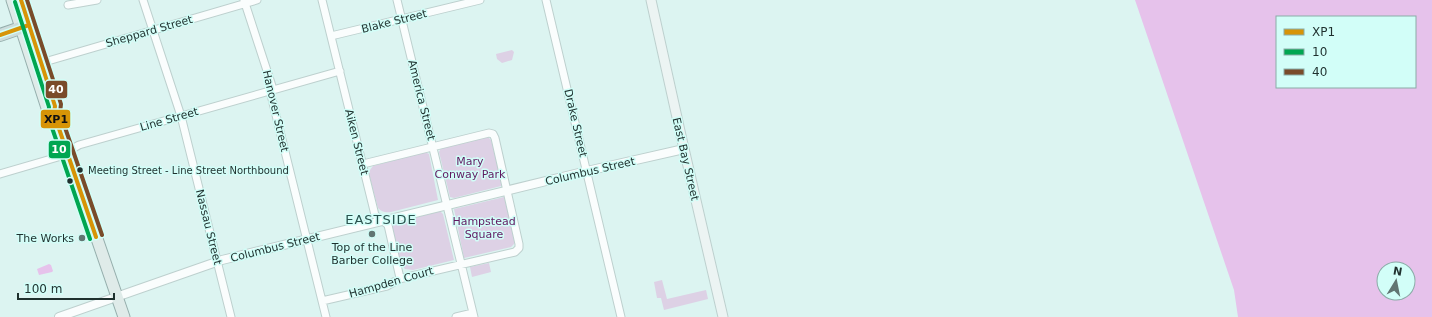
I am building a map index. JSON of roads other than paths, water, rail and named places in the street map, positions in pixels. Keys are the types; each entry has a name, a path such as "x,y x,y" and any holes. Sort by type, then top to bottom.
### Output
{"highway":[{"path":"0,35 25,27"}],"main road":[{"path":"12,0 41,62 55,106 54,114 124,317"},
{"path":"21,0 25,27 47,108 54,114"},
{"name":"East Bay Street","path":"651,0 723,317"}],"street":[{"path":"68,5 97,0"},
{"name":"Nassau Street","path":"143,0 181,116 231,317"},
{"name":"Sheppard Street","path":"41,62 245,2 257,0"},
{"name":"Aiken Street","path":"322,0 376,215 388,225 400,278"},
{"name":"America Street","path":"397,0 473,315"},
{"name":"Blake Street","path":"332,36 480,0"},
{"name":"Drake Street","path":"546,0 621,317"},
{"name":"Hanover Street","path":"245,2 272,86 271,95 326,317"},
{"name":"Line Street","path":"0,174 58,157 79,145 340,71"},
{"path":"363,164 489,133 493,134 495,138 507,191"},
{"name":"Columbus Street","path":"58,317 217,261 587,171 684,149"},
{"name":"Hampden Court","path":"322,301 387,286 400,278 515,252 519,248 519,244 507,191"},
{"path":"456,317 473,315"}],"place":[{"name":"Meeting Street - Line Street Northbound","path":"80,170"},
{"name":"Top of the Line Barber College","path":"372,234"},
{"name":"The Works","path":"82,238"}],"district":[{"name":"EASTSIDE","path":"381,219"}],"park label":[{"name":"Mary Conway Park","path":"470,167"},
{"name":"Hampstead Square","path":"484,227"}]}
